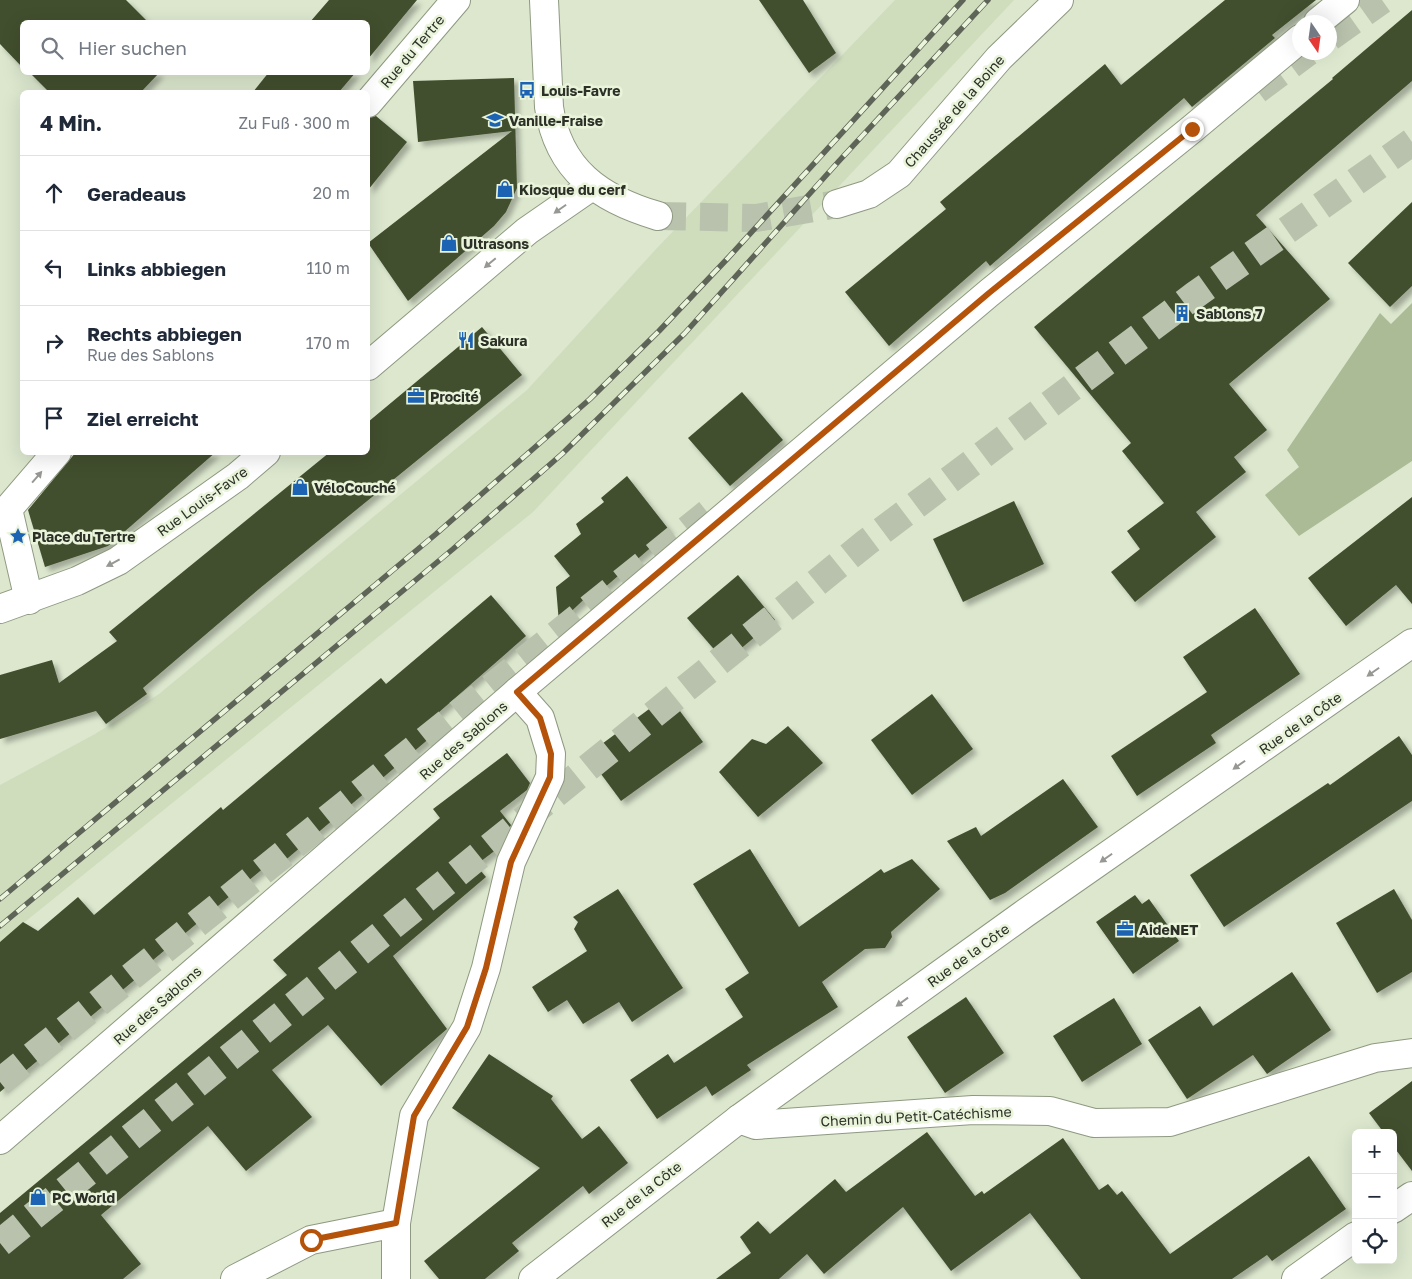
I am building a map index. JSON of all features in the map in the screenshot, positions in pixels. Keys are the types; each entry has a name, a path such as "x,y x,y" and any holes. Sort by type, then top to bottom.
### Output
{"street":[{"name":"Rue du Tertre","path":"370,102 456,0"},
{"path":"544,0 551,123 559,147 592,186 627,207 658,216"},
{"name":"Chaussée de la Boine","path":"837,204 869,194 899,174 999,58 1059,0"},
{"path":"1327,15 1345,0"},
{"name":"Rue des Sablons","path":"0,1140 517,692 989,293 1192,129 1292,45"},
{"path":"370,364 527,231 592,186"},
{"path":"29,600 4,509 54,455"},
{"name":"Rue Louis-Favre","path":"0,609 77,581 118,561 238,476 262,455"},
{"name":"Rue de la Côte","path":"533,1279 739,1119 1024,914 1412,643"},
{"path":"396,1279 396,1223 414,1116 467,1027 486,968 511,862 550,777 551,754 540,718 517,692"},
{"name":"Chemin du Petit-Catéchisme","path":"739,1119 756,1125 973,1110 1050,1111 1094,1123 1170,1122 1375,1058 1412,1054"},
{"path":"1397,1206 1412,1196"},
{"path":"235,1279 311,1240 396,1223"},
{"path":"1296,1279 1352,1239"}],"shaded area":[{"path":"895,0 1014,0 533,512 0,942 0,785 95,734 159,694 527,390 657,248"},
{"path":"1412,303 1412,461 1299,536 1265,495 1299,467 1287,450 1380,313 1391,324"}],"building":[{"path":"0,0 126,0 146,20 20,20 20,65 0,44"},
{"path":"329,0 417,0 370,57 370,20 312,20"},
{"path":"759,0 803,0 836,53 809,73"},
{"path":"1225,0 1316,0 1297,15 1292,15 1292,19 1272,35 1275,38 1192,107 1184,98 990,266 986,261 889,346 845,292 946,209 940,202 1105,64 1121,85"},
{"path":"1412,10 1412,81 1256,215 1330,299 1229,384 1267,430 1234,457 1246,472 1196,512 1216,537 1135,602 1111,572 1140,549 1127,531 1164,503 1122,451 1131,443 1034,327 1333,79"},
{"path":"32,75 157,75 143,90 47,90"},
{"path":"267,75 353,75 341,90 255,90"},
{"path":"514,78 517,188 506,212 494,226 408,301 370,246 370,241 512,131 418,142 413,81"},
{"path":"376,116 407,142 370,188 370,118"},
{"path":"1412,202 1412,286 1390,307 1348,263"},
{"path":"482,327 522,375 259,589 143,688 147,694 106,724 96,711 0,739 0,675 52,660 59,683 117,641 109,632 326,455 370,455 370,420"},
{"path":"742,392 783,440 730,486 688,438"},
{"path":"74,455 213,455 108,546 45,567 28,510"},
{"path":"627,476 670,531 603,589 596,588 559,623 556,587 570,576 554,556 581,534 576,524 604,502 601,498"},
{"path":"1412,497 1412,604 1396,585 1346,626 1308,578"},
{"path":"1014,501 1044,564 963,602 933,539"},
{"path":"738,575 775,620 725,662 687,618"},
{"path":"491,595 526,636 422,727 431,737 282,863 277,857 141,970 143,973 0,1092 0,942 23,922 38,931 78,897 94,915 221,807 223,810 381,678 386,684"},
{"path":"1255,608 1300,674 1211,735 1216,743 1137,796 1111,756 1207,692 1183,657"},
{"path":"932,694 973,749 912,795 871,740"},
{"path":"668,695 703,742 621,801 587,755"},
{"path":"788,726 823,763 758,817 719,772 752,739 766,744"},
{"path":"1399,736 1412,755 1412,801 1224,927 1190,875 1328,783 1330,785"},
{"path":"507,753 530,783 527,790 500,811 511,825 501,846 476,865 486,877 393,956 447,1029 381,1086 328,1025 272,1070 312,1117 246,1171 208,1126 101,1215 141,1264 123,1279 0,1279 0,1213 287,975 273,960 440,818 433,809"},
{"path":"1063,779 1098,827 1005,893 990,900 947,841 976,827 981,836"},
{"path":"750,849 799,927 881,869 884,873 912,859 940,889 891,932 892,937 885,948 865,949 822,982 838,1007 747,1065 751,1070 712,1096 706,1086 657,1119 630,1080 668,1054 674,1063 743,1017 725,989 749,973 693,884"},
{"path":"618,889 683,988 632,1022 619,1002 583,1024 567,1000 548,1012 532,987 587,951 574,929 578,922 573,917"},
{"path":"1394,889 1412,920 1412,972 1377,993 1336,923"},
{"path":"1135,895 1142,904 1149,899 1179,941 1133,974 1096,922"},
{"path":"1292,972 1331,1030 1267,1074 1253,1055 1187,1099 1148,1040 1200,1006 1213,1026"},
{"path":"966,997 1004,1053 945,1093 907,1037"},
{"path":"1114,998 1142,1044 1082,1082 1053,1036"},
{"path":"489,1054 553,1096 551,1099 582,1139 599,1126 628,1163 589,1194 583,1186 512,1243 519,1251 485,1279 439,1279 424,1261 540,1168 452,1108"},
{"path":"1412,1081 1412,1171 1397,1151 1397,1129 1381,1129 1369,1113"},
{"path":"927,1132 975,1196 982,1191 984,1194 1063,1138 1099,1190 1108,1184 1117,1195 1122,1191 1170,1254 1309,1156 1346,1209 1272,1261 1267,1255 1232,1279 1081,1279 1030,1213 951,1271 903,1207 824,1274 807,1254 779,1279 716,1279 751,1253 740,1237 758,1221 770,1234 835,1179 846,1192"}],"tunnel":[{"path":"1337,32 1382,0"},
{"path":"1257,90 1297,60"},
{"path":"0,1243 867,542 1195,295 1412,142"},
{"path":"658,216 756,218 837,204"},
{"path":"0,1082 708,513"}],"railway":[{"path":"0,899 436,534 590,399 659,331 728,258 963,0"},
{"path":"0,926 453,549 562,454 685,333 839,161 988,0"}],"place":[{"name":"Louis-Favre","path":"527,90"},
{"name":"Vanille-Fraise","path":"495,120"},
{"name":"Kiosque du cerf","path":"505,189"},
{"name":"Ultrasons","path":"449,243"},
{"name":"Sablons 7","path":"1182,313"},
{"name":"Sakura","path":"466,340"},
{"name":"Procité","path":"416,396"},
{"name":"VéloCouché","path":"300,487"},
{"name":"Place du Tertre","path":"18,536"},
{"name":"AideNET","path":"1125,929"},
{"name":"PC World","path":"38,1197"}],"route":[{"path":"311,1240 396,1223 414,1116 467,1027 486,968 490,944 511,862 550,777 551,754 540,718 517,692 989,293 1192,129"}]}
